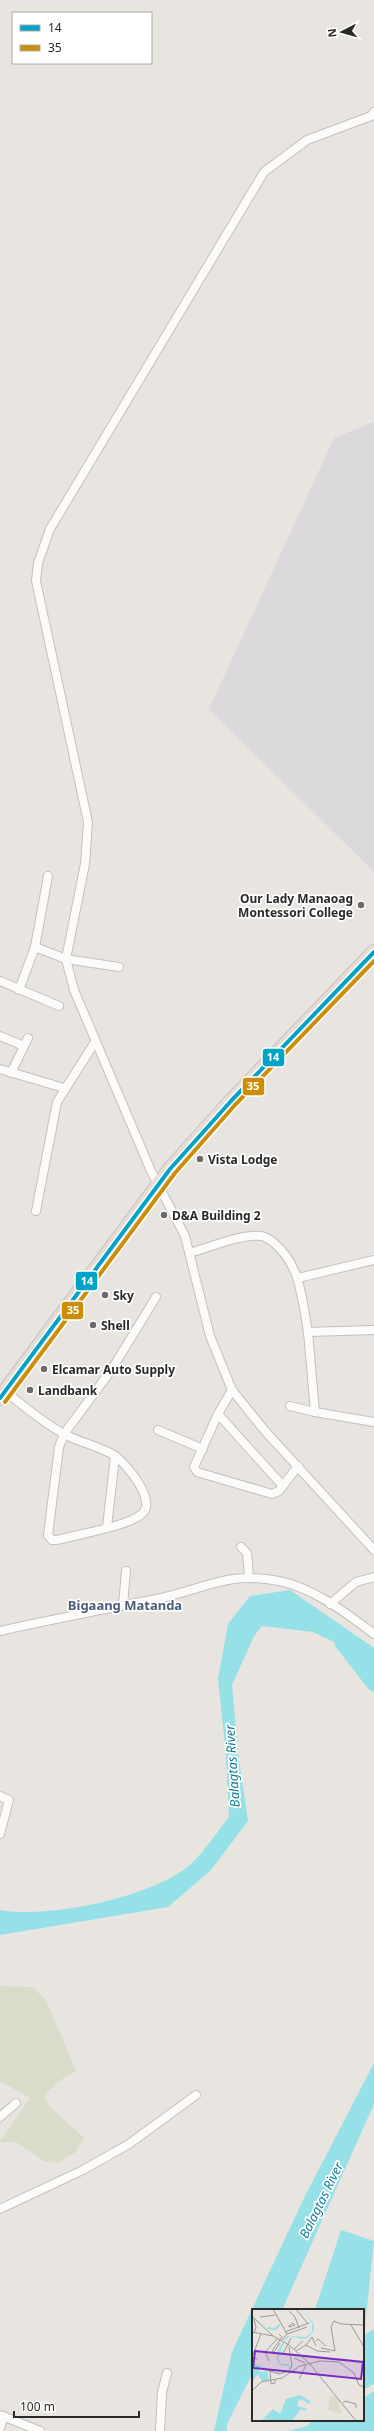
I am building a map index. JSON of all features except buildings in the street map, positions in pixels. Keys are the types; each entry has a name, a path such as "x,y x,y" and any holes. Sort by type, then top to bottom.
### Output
{"highway":[{"path":"3,1394 158,1185 231,1101 374,952"}],"street":[{"path":"374,112 371,116 307,140 264,172 50,529 38,563 36,581 86,805 89,834 66,959 74,990 95,1042 158,1185 180,1224 210,1336 232,1390 265,1431 374,1550"},
{"path":"19,990 35,947 48,876"},
{"path":"35,947 66,959 119,967"},
{"path":"0,981 59,1006"},
{"path":"0,1036 24,1046"},
{"path":"11,1073 28,1038"},
{"path":"36,1211 53,1116 64,1088 95,1042"},
{"path":"0,1069 64,1088"},
{"path":"189,1253 239,1239 261,1236 268,1238 286,1254 298,1278 308,1332 315,1412"},
{"path":"298,1278 374,1260"},
{"path":"3,1394 64,1434 116,1456 140,1486 147,1504 143,1514 107,1527 57,1540 50,1538 48,1531 59,1447 64,1434 104,1382 156,1297"},
{"path":"308,1332 374,1330"},
{"path":"232,1390 218,1414 194,1467 197,1472 272,1494 279,1491 282,1485 298,1466"},
{"path":"290,1406 315,1412 374,1422"},
{"path":"218,1414 282,1485"},
{"path":"158,1430 203,1449"},
{"path":"107,1527 116,1456"},
{"path":"241,1547 247,1553 249,1577"},
{"path":"123,1606 126,1571"},
{"path":"0,1630 176,1595 220,1580 249,1577 295,1586 330,1604 374,1634"},
{"path":"330,1604 356,1582 374,1577"},
{"path":"0,1796 9,1800 0,1834"},
{"path":"0,2209 82,2170 129,2144 196,2095"},
{"path":"0,2117 16,2103"},
{"path":"160,2431 162,2392 167,2373"},
{"path":"0,2428 2,2416 40,2431"}],"shaded area":[{"path":"374,422 374,872 209,709 334,438"}],"green space":[{"path":"0,1986 32,1987 46,2000 76,2071 51,2088 44,2096 49,2106 84,2138 74,2153 58,2163 44,2161 16,2142 0,2141 30,2098 0,2081"}],"water":[{"path":"290,1590 374,1648 374,1675 338,1644 286,1619 265,1622 254,1636 232,1685 238,1753 248,1821 211,1870 168,1907 0,1935 0,1910 20,1912 45,1911 100,1903 152,1886 174,1876 191,1864 201,1853 229,1817 226,1754 218,1679 228,1624 250,1596"},
{"path":"374,2063 374,2104 282,2309 252,2309 304,2198"},
{"path":"341,2230 374,2241 364,2335 364,2309 315,2309"},
{"path":"252,2309 252,2374 227,2424 227,2431 214,2431 232,2352"},
{"path":"374,2329 374,2384 364,2389 364,2335"},
{"path":"374,2391 374,2431 288,2431 307,2426 312,2421 364,2421 364,2397"}],"waterway":[{"name":"Balagtas River","path":"259,1618 310,1624"},
{"name":"Balagtas River","path":"342,1643 374,1684"}],"transit line":[{"name":"14","path":"0,1398 170,1169 231,1101 374,952"},
{"name":"35","path":"5,1402 175,1173 235,1105 374,961"}],"place":[{"name":"Our Lady Manaoag Montessori College","path":"361,905"},
{"name":"Vista Lodge","path":"200,1159"},
{"name":"D&A Building 2","path":"164,1215"},
{"name":"Sky","path":"105,1295"},
{"name":"Shell","path":"93,1325"},
{"name":"Elcamar Auto Supply","path":"44,1369"},
{"name":"Landbank","path":"30,1390"}],"district":[{"name":"Bigaang Matanda","path":"125,1605"}]}
